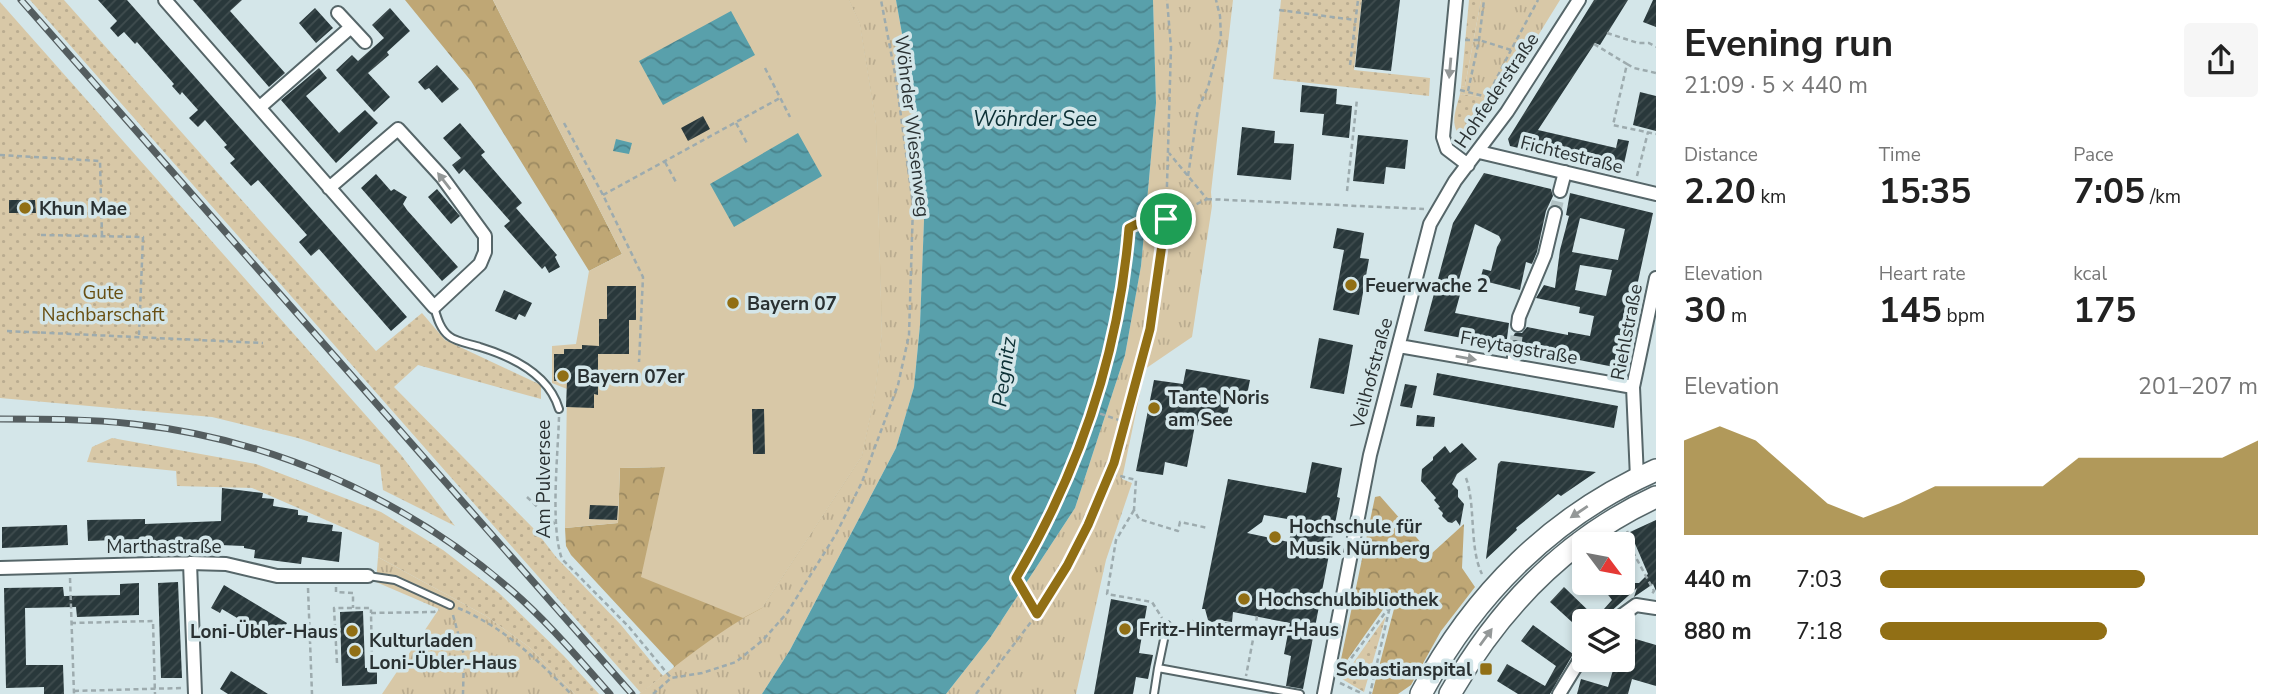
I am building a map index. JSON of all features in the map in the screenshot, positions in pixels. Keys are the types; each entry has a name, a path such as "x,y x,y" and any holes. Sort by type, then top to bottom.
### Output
{"main road":[{"path":"1594,532 1608,511 1626,497 1647,474"},
{"path":"1421,694 1455,638 1496,584 1534,547 1573,516 1647,474"},
{"path":"1595,532 1656,497"},
{"path":"1450,694 1473,656 1513,603 1572,549"}],"street":[{"path":"165,0 260,107 329,188 434,307 480,264 485,252 485,236 442,177 398,129 329,188"},
{"path":"1456,0 1443,137 1447,149 1468,165"},
{"name":"Hohfederstraße","path":"1468,165 1507,112 1579,0"},
{"path":"338,13 365,42"},
{"path":"260,107 351,27"},
{"name":"Fichtestraße","path":"1479,152 1656,194"},
{"name":"Veilhofstraße","path":"1325,687 1370,455 1430,224 1468,165"},
{"path":"1560,191 1565,172"},
{"path":"1518,325 1545,255 1555,213"},
{"name":"Riehlstraße","path":"1647,474 1633,387 1656,278"},
{"name":"Freytagstraße","path":"1399,346 1633,387"},
{"path":"1513,366 1515,348"},
{"path":"190,563 195,691"},
{"name":"Marthastraße","path":"0,568 190,563 226,564 277,576 368,576"},
{"path":"1630,609 1636,605 1651,607"},
{"path":"1559,694 1572,672"}],"lane":[{"name":"Am Pulversee","path":"434,307 439,322 450,337 488,349 528,369 545,382 555,396 559,409"},
{"path":"368,576 395,580 450,605"},
{"path":"1154,694 1167,625"},
{"path":"1158,668 1300,694"}],"path":[{"name":"Wöhrder Wiesenweg","path":"671,678 702,673 736,662 763,640 787,613 836,534 862,482 898,385 909,335 913,205 896,79 881,0"},
{"path":"976,694 1037,614 1067,566 1110,473 1125,422 1150,329 1167,209 1171,47 1167,0"},
{"path":"1188,176 1198,109 1208,87 1221,37 1216,0"},
{"path":"1350,65 1358,0"},
{"path":"1468,91 1484,0"},
{"path":"1448,89 1488,97 1538,0"},
{"path":"1279,10 1355,20"},
{"path":"1607,33 1656,47"},
{"path":"1452,41 1479,40 1511,50"},
{"path":"1594,44 1634,68 1656,73"},
{"path":"1627,64 1613,125 1656,134"},
{"path":"765,68 790,117"},
{"path":"603,195 780,98"},
{"path":"1347,191 1357,99"},
{"path":"736,122 748,145"},
{"path":"564,123 643,277 639,362"},
{"path":"1634,189 1648,132"},
{"path":"1168,152 1207,199"},
{"path":"0,155 100,161 102,236"},
{"path":"664,161 677,184"},
{"path":"1166,219 1207,199 1437,210"},
{"path":"1129,228 1167,209"},
{"path":"1012,585 1056,502 1092,411 1119,308 1130,219"},
{"path":"41,235 143,237 139,336"},
{"path":"7,331 263,343"},
{"name":"Am Pulversee","path":"559,409 556,525 557,546 562,559 629,627 671,678"},
{"path":"1092,411 1125,422"},
{"path":"1110,473 1136,480 1134,510 1116,540 1107,594 1152,603 1167,625"},
{"path":"1466,478 1471,490 1470,510 1480,573 1496,584"},
{"path":"527,497 556,525"},
{"path":"1134,510 1139,519 1160,527 1178,531 1180,523 1208,528"},
{"path":"1624,523 1631,539 1627,541 1654,592 1651,607"},
{"path":"69,566 74,692 155,689 195,691"},
{"path":"307,577 312,694"},
{"path":"1016,578 1037,614"},
{"path":"336,592 354,593 353,608"},
{"path":"450,605 464,655 463,694"},
{"path":"371,613 433,612 450,605 479,617 534,656 571,694"},
{"path":"1325,687 1342,672 1390,606 1370,694"},
{"path":"337,663 334,608 371,608 372,664"},
{"path":"1245,684 1257,616"},
{"path":"71,623 153,621 155,694"},
{"path":"1192,621 1255,629"},
{"path":"653,694 671,678"},
{"path":"1341,683 1363,694"}],"green space":[{"path":"30,0 64,0 376,351 422,313 445,340 541,385 541,399 418,365 394,387 536,531 663,676 641,693"},
{"path":"405,0 493,0 622,254 589,271 471,81"},
{"name":"Bayern 07","path":"493,0 849,0 860,24 876,123 882,334 875,394 862,456 762,608 743,618 641,577 665,467 620,468 618,523 565,528 567,389 552,383 552,346 576,344 589,271 622,254"},
{"path":"849,0 896,0 920,325 762,694 670,684 674,666 571,555 566,546 565,528 618,523 620,468 665,467 762,608 862,456 875,394 882,334 876,123 860,24"},
{"path":"849,0 896,0 925,194 920,325 914,387 896,448 790,650 762,694 639,694 714,637 762,608 862,456 875,394 882,334 876,123 860,24"},
{"path":"1153,0 1233,0 1211,192 1212,206 1192,337 1145,369 1122,479 1132,483 1106,560 1076,694 946,694 990,638 1075,508 1125,355 1141,266 1156,103"},
{"path":"1281,0 1362,0 1354,70 1430,78 1429,96 1273,79"},
{"path":"1469,0 1481,0 1465,86 1461,87"},
{"path":"1481,0 1560,0 1494,107 1481,97 1460,94 1461,87 1465,86"},
{"name":"Gute Nachbarschaft","path":"0,2 401,455 455,526 383,490 380,465 298,438 212,417 0,398"},
{"path":"1460,94 1481,97 1494,107 1470,138 1463,138 1458,134 1454,123"},
{"path":"112,438 256,464 381,512 443,550 499,593 599,694 575,694 529,647 486,616 378,557 379,543 252,488 177,486 176,471 87,462 92,447"},
{"path":"1380,496 1431,554 1464,524 1462,568 1475,587 1441,631 1411,685 1398,694 1372,694 1395,605 1389,601 1343,666 1340,664 1375,497"},
{"path":"378,557 486,616 529,647 575,694 382,694 439,609 376,582"},
{"path":"1386,616 1364,692 1342,679"}],"water":[{"name":"Wöhrder See","path":"896,0 1153,0 1156,103 1141,266 1125,355 1075,508 990,638 946,694 762,694 790,650 896,448 914,387 920,325 925,194"},
{"path":"731,11 755,55 663,105 639,61"},
{"path":"798,133 822,176 734,227 710,184"},
{"path":"616,139 632,143 629,154 613,151"}],"building":[{"path":"98,0 127,0 407,317 391,331 319,249 311,256 299,242 307,235 258,180 251,186 230,163 235,159 224,147 227,145 205,120 198,127 189,118 198,110 182,92 180,95 172,86 174,84 137,42 135,44 124,32 118,37 110,28 117,21"},
{"path":"193,0 242,0 230,11 285,73 269,87"},
{"path":"1362,0 1400,0 1391,71 1355,67"},
{"path":"1594,0 1628,0 1600,45 1595,43 1538,130 1616,148 1618,139 1629,141 1622,173 1510,146 1508,139"},
{"path":"1653,0 1656,0 1656,27 1643,22"},
{"path":"315,8 333,28 316,43 299,23"},
{"path":"390,8 410,31 387,52 389,55 368,73 390,97 374,112 336,70 352,55 358,61 384,38 372,25"},
{"path":"437,65 459,89 442,103 429,88 425,90 418,82"},
{"path":"319,68 327,78 306,96 339,133 365,110 378,123 336,163 281,100"},
{"path":"1302,85 1337,89 1336,104 1352,106 1349,138 1322,135 1324,114 1300,112"},
{"path":"1640,92 1656,96 1656,131 1633,125"},
{"path":"703,116 710,129 688,141 681,128"},
{"path":"460,123 485,152 481,155 522,203 516,208 557,255 555,257 560,267 549,273 545,266 542,269 504,226 510,221 464,169 459,174 452,165 461,158 443,138"},
{"path":"1242,127 1275,131 1274,143 1294,144 1291,180 1237,175"},
{"path":"1358,135 1408,140 1405,169 1386,167 1384,184 1353,181"},
{"path":"1484,173 1551,189 1553,196 1546,211 1537,252 1532,264 1526,262 1520,290 1480,280 1483,269 1491,271 1501,240 1499,236 1475,224 1456,290 1461,291 1455,313 1509,323 1506,346 1424,331 1453,223"},
{"path":"376,174 391,191 394,189 407,197 403,204 407,210 458,267 442,281 361,188"},
{"path":"437,189 460,216 451,224 428,197"},
{"path":"1570,193 1653,213 1619,368 1524,349 1521,341 1511,340 1515,333 1522,333 1527,327 1568,335 1568,332 1590,336 1594,316 1579,313 1580,307 1536,298 1544,285 1555,288 1560,250 1569,216 1566,215","holes":["1580,218 1625,229 1618,260 1572,252","1580,265 1612,270 1606,296 1575,290"]},
{"path":"9,200 35,200 36,213 9,213"},
{"name":"Feuerwache 2","path":"1337,228 1364,233 1360,258 1369,259 1359,315 1333,310 1344,250 1333,248"},
{"path":"607,286 636,286 636,320 629,320 629,354 598,354 598,395 594,394 594,408 566,407 567,381 554,381 554,354 564,354 564,349 582,349 582,345 599,346 599,319 607,319"},
{"path":"504,290 532,303 525,317 519,314 516,320 495,311"},
{"path":"1319,338 1353,345 1344,394 1310,388"},
{"path":"1186,369 1250,380 1245,405 1230,402 1224,428 1195,425 1187,467 1165,462 1163,475 1136,471 1154,380 1183,384"},
{"path":"1437,373 1618,406 1614,428 1433,395"},
{"path":"1405,384 1417,386 1412,408 1400,406"},
{"path":"752,409 764,409 765,454 753,454"},
{"path":"1417,415 1435,417 1434,427 1416,426"},
{"path":"1462,443 1477,459 1457,474 1452,484 1464,504 1460,526 1456,520 1448,522 1442,516 1443,513 1438,508 1440,507 1434,500 1436,498 1421,481 1422,469 1433,457 1445,446 1450,453"},
{"path":"1501,461 1596,472 1561,496 1558,494 1516,528 1517,530 1486,559 1498,464"},
{"name":"Hochschule für Musik Nürnberg","path":"1312,462 1342,468 1337,497 1340,498 1303,689 1286,686 1291,656 1284,654 1290,623 1233,612 1232,622 1212,622 1208,620 1205,609 1202,609 1228,479 1306,493","holes":["1264,515 1293,520 1289,542 1247,533 1262,522"]},
{"path":"222,488 263,493 262,498 274,499 273,506 298,510 298,515 308,516 307,522 333,525 332,531 342,532 339,562 302,557 301,564 254,558 255,550 244,546 220,545 220,542 157,544 140,543 139,539 88,541 87,520 145,519 145,524 221,521"},
{"path":"590,505 618,506 617,520 589,519"},
{"path":"1656,520 1656,591 1653,584 1634,597 1637,588 1635,590 1635,583 1639,583 1648,574 1635,544 1635,532 1630,532"},
{"path":"67,525 68,545 2,548 2,527"},
{"path":"178,582 182,678 161,678 158,583"},
{"path":"139,583 139,615 77,617 76,607 25,608 26,665 63,665 64,694 44,694 44,687 6,688 4,588 63,587 64,596 120,595 120,584"},
{"path":"224,585 287,623 276,641 222,609 220,613 211,608"},
{"path":"1564,587 1587,609 1572,609 1572,622 1550,602"},
{"path":"1608,595 1629,595 1614,609 1604,609 1612,600"},
{"name":"Fritz-Hintermayr-Haus","path":"1111,599 1147,606 1139,653 1153,655 1148,679 1136,677 1133,694 1094,694"},
{"name":"Loni-Übler-Haus","path":"363,611 365,668 377,667 377,684 342,686 340,612"},
{"path":"1533,625 1572,653 1550,694 1518,694 1497,681 1507,664 1545,686 1556,666 1521,641"},
{"path":"1635,639 1656,645 1656,686 1632,679 1628,694 1577,694 1581,679 1608,687 1612,672 1635,672"},
{"path":"231,671 268,694 228,694 220,689"}],"tunnel":[{"path":"1555,213 1560,191"},
{"path":"1515,348 1518,325"}],"railway":[{"path":"21,0 632,694"},
{"path":"0,419 100,421 185,432 236,443 334,478 427,527 470,557 538,615 610,694"}],"place":[{"name":"Khun Mae","path":"25,208"},
{"name":"Feuerwache 2","path":"1351,285"},
{"name":"Bayern 07","path":"733,303"},
{"name":"Bayern 07er","path":"563,376"},
{"name":"Tante Noris am See","path":"1154,408"},
{"name":"Hochschule für Musik Nürnberg","path":"1275,537"},
{"name":"Hochschulbibliothek","path":"1244,599"},
{"name":"Fritz-Hintermayr-Haus","path":"1125,629"},
{"name":"Loni-Übler-Haus","path":"352,631"},
{"name":"Kulturladen Loni-Übler-Haus","path":"355,651"},
{"name":"Sebastianspital","path":"1486,669"}],"route":[{"path":"1167,209 1166,219 1150,329 1114,463 1088,525 1067,566 1037,614 1016,578 1056,502 1092,411 1119,308 1129,228 1167,209"}],"water label":[{"name":"Pegnitz","path":"1004,372"}]}
